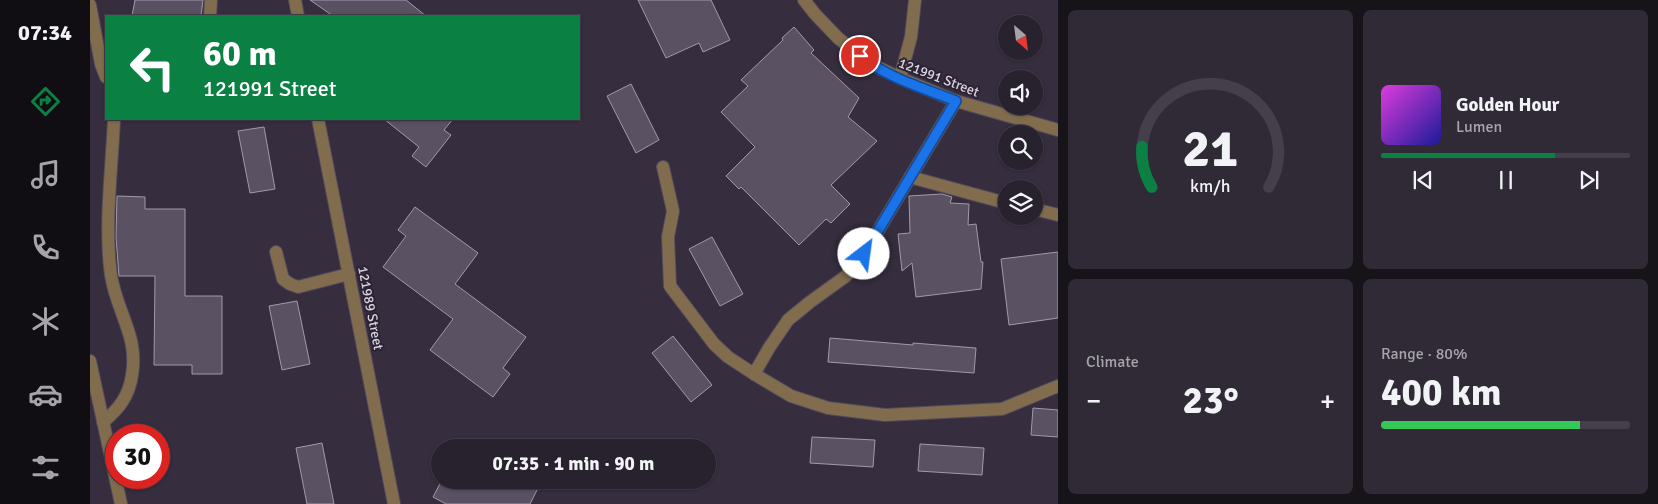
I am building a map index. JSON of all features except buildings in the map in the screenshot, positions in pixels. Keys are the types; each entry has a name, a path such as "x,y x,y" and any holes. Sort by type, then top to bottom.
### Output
{"street":[{"path":"210,15 211,0"},
{"path":"295,0 298,15"},
{"name":"121991 Street","path":"804,0 838,38 871,64 956,101 1058,130"},
{"path":"900,78 911,37 915,0"},
{"path":"90,5 101,64 105,74"},
{"path":"754,374 788,320 837,283 864,254 956,101"},
{"path":"103,422 117,411 123,403 133,374 130,331 114,288 111,274 109,246 114,120"},
{"name":"121989 Street","path":"318,120 394,504"},
{"path":"663,166 673,211 668,237 670,286 714,344 728,357 790,396 828,408 885,415 1002,409 1058,386"},
{"path":"910,177 998,201"},
{"path":"1043,211 1058,215"},
{"path":"276,252 282,276 286,282 294,286 308,285 349,274"},
{"path":"90,361 121,504"}],"route":[{"path":"860,56 871,64 900,78 956,101 864,254"}]}
